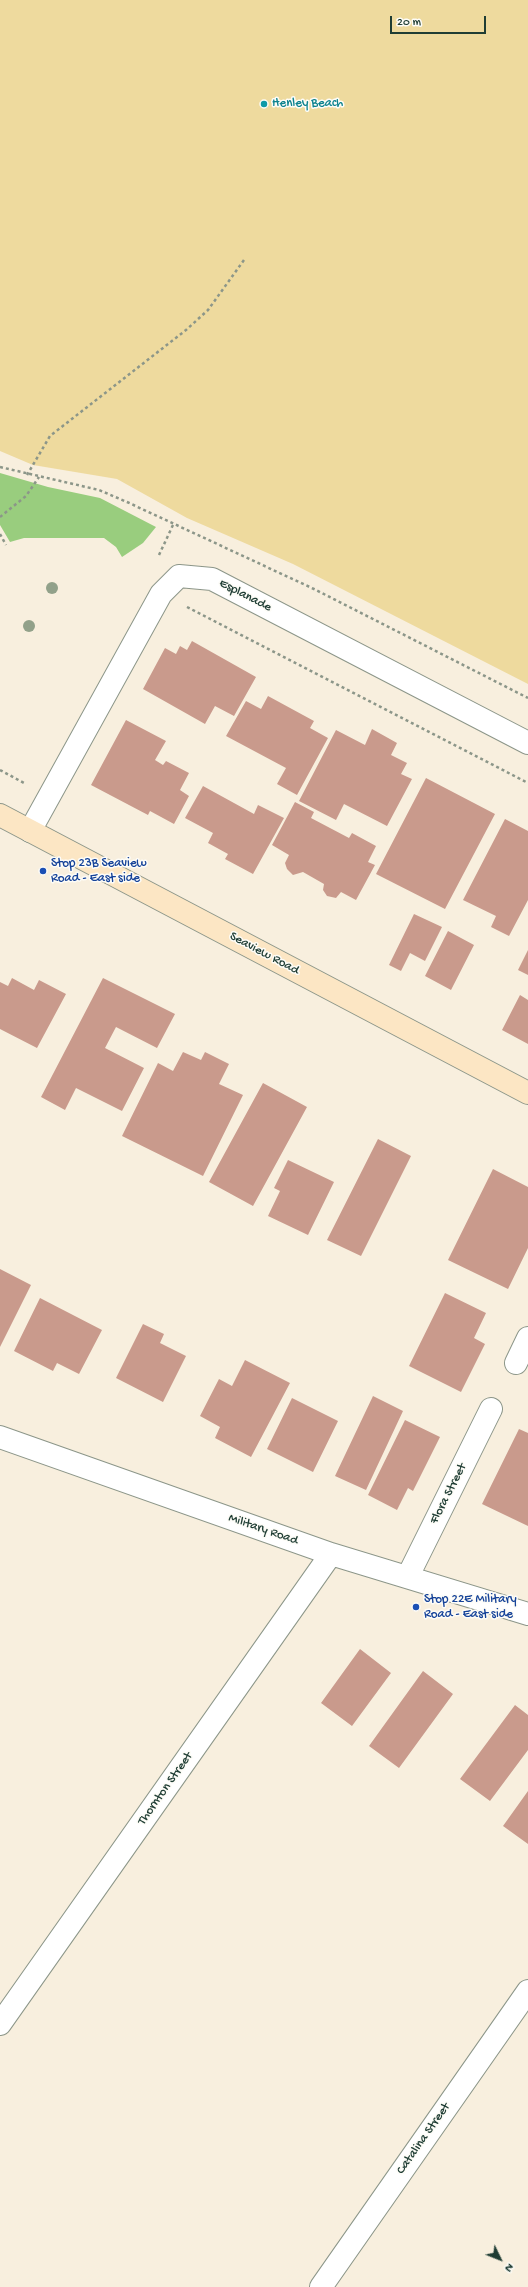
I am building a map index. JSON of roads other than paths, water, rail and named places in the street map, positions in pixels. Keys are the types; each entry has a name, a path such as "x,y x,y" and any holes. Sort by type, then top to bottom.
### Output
{"main road":[{"name":"Seaview Road","path":"0,816 528,1093"}],"street":[{"name":"Esplanade","path":"30,831 160,594 179,576 212,579 528,743"},
{"path":"516,1363 528,1338"},
{"name":"Flora Street","path":"414,1578 409,1574 492,1409"},
{"name":"Military Road","path":"0,1437 331,1554 414,1578 528,1614"},
{"name":"Thornton Street","path":"0,2024 331,1554"},
{"name":"Catalina Street","path":"321,2287 528,1991"}],"place":[{"name":"Henley Beach","path":"264,104"},
{"name":"Stop 23B Seaview Road - East side","path":"43,871"},
{"name":"Stop 22E Military Road - East side","path":"416,1607"}]}
